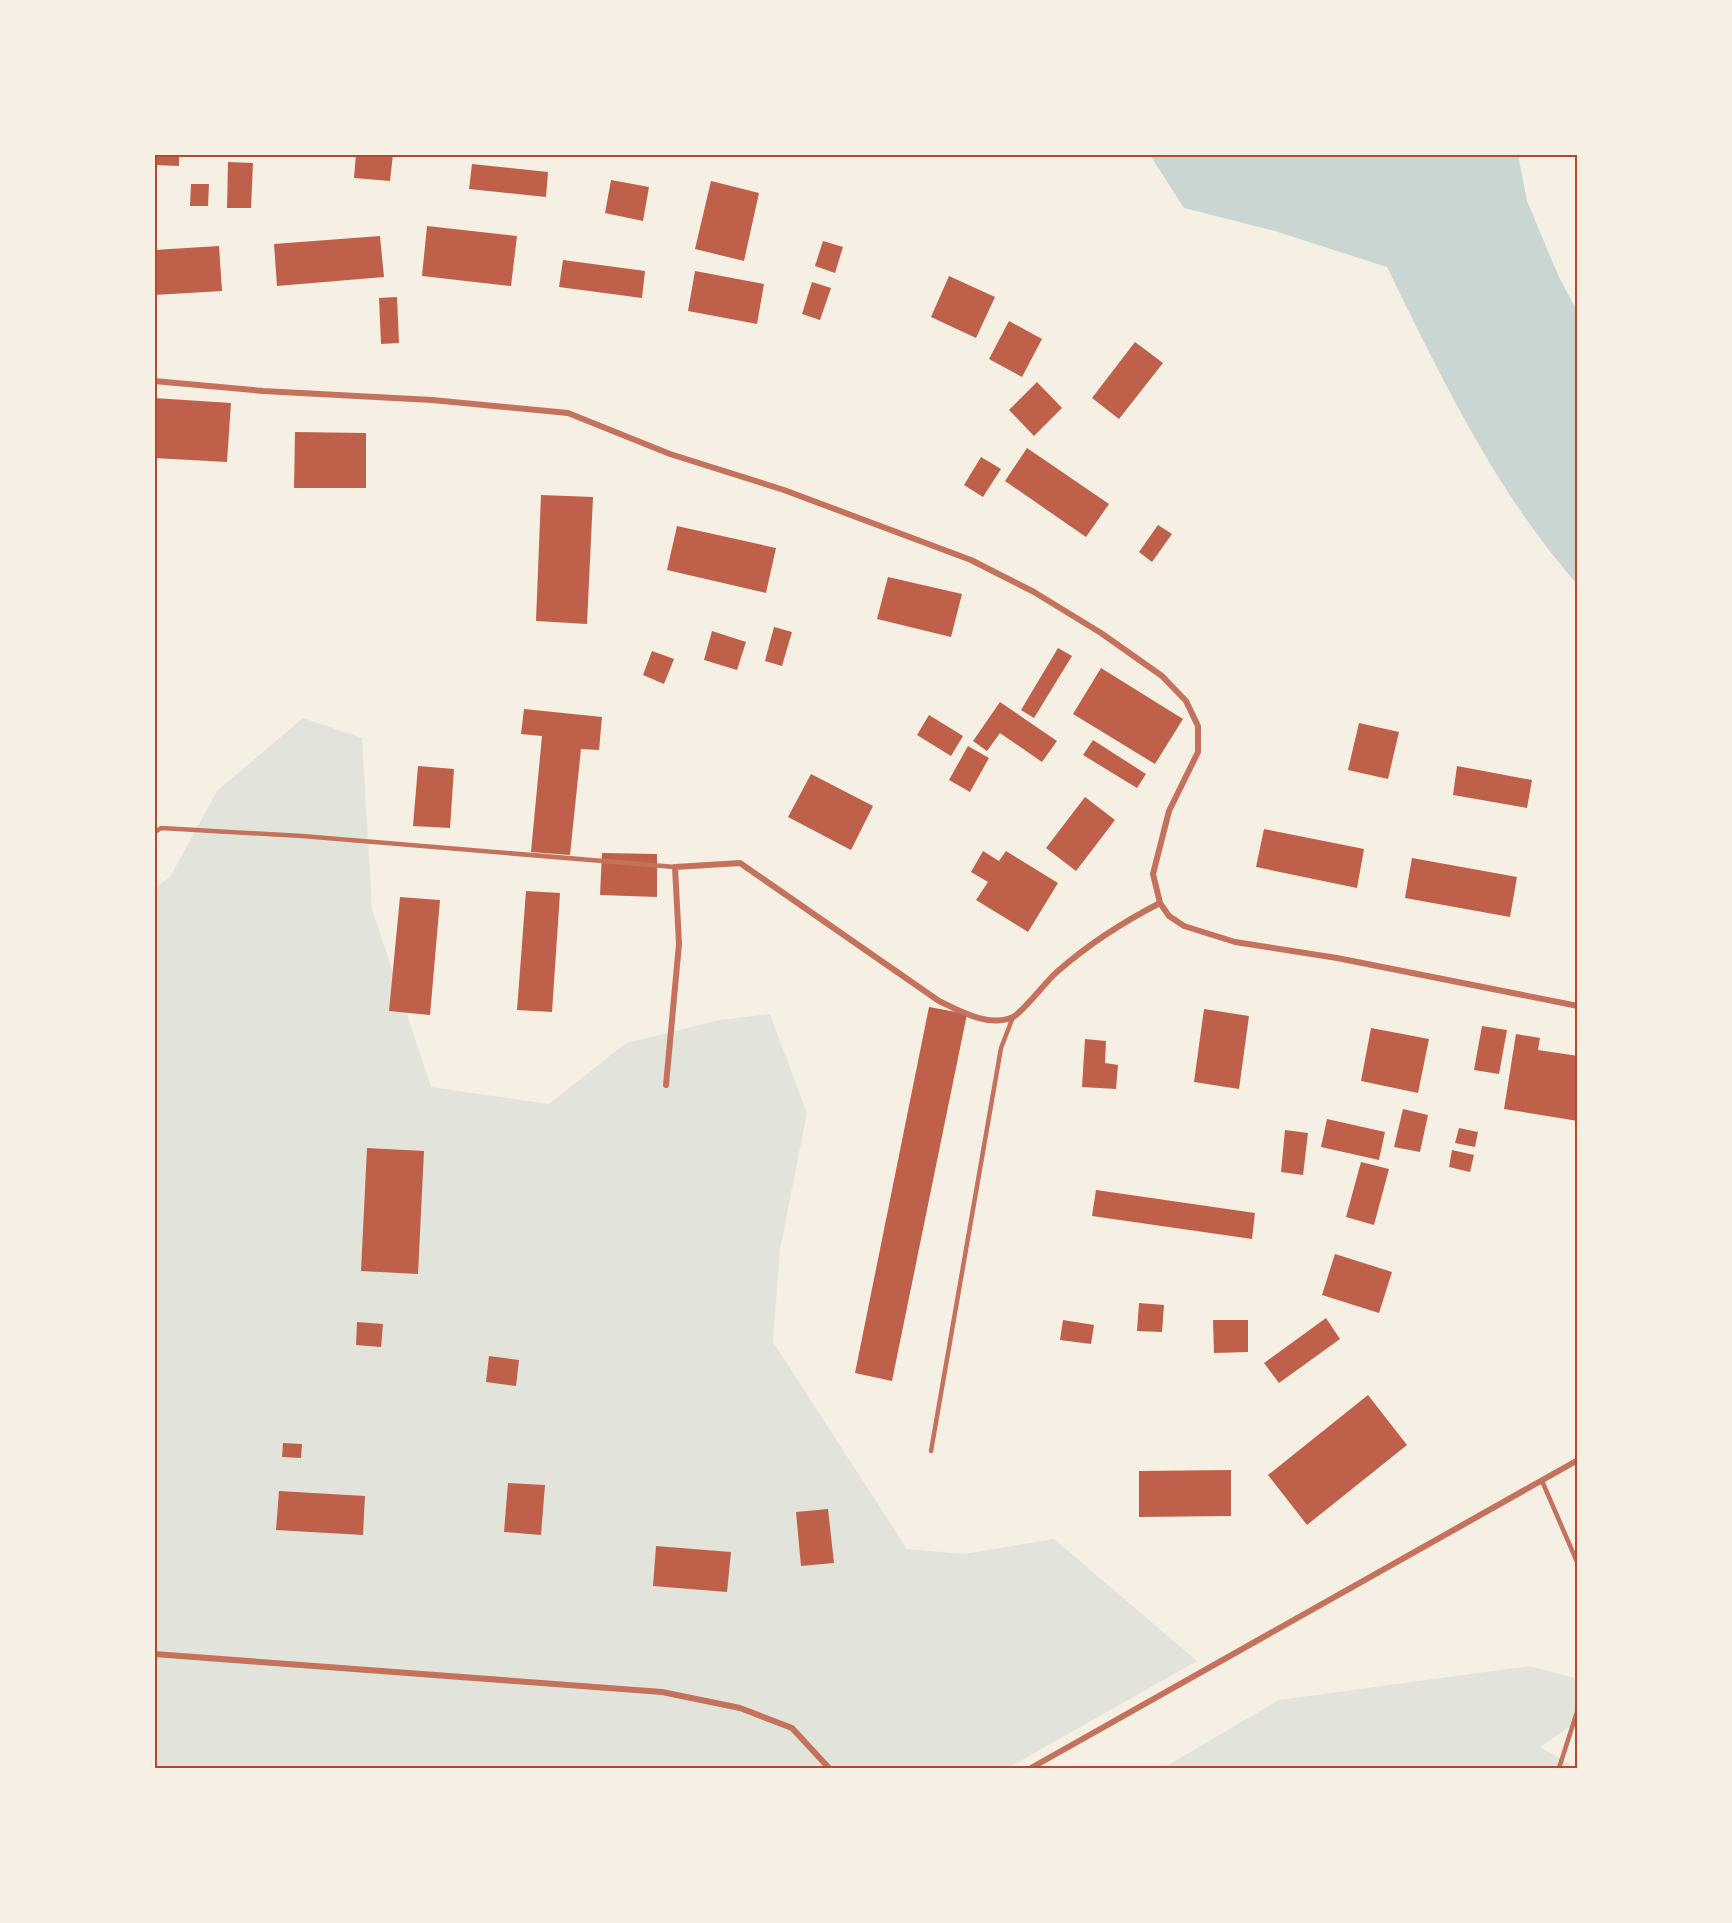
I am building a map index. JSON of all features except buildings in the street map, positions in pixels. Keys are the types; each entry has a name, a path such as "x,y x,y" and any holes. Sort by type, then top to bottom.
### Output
{"street":[{"path":"154,381 263,392 432,400 568,413 670,454 784,490 971,560 1034,592 1101,633 1162,676 1186,701 1198,726 1198,752 1169,811 1153,874 1160,903 1169,916 1184,926 1235,942 1337,958 1578,1006"},
{"path":"666,1085 679,944 675,867 740,863 939,1001 973,1017 993,1020 1013,1017 1056,973 1089,945 1122,923 1160,903"},
{"path":"1031,1768 1578,1460"},
{"path":"154,1654 662,1692 740,1708 792,1728 829,1768"}],"lane":[{"path":"154,834 161,828 302,836 675,867"},
{"path":"931,1451 1001,1048 1013,1017"},
{"path":"1542,1480 1578,1564"},
{"path":"1559,1768 1578,1709"}],"shaded area":[{"path":"1150,155 1518,155 1527,201 1558,275 1577,311 1577,584 1521,511 1472,432 1387,267 1275,231 1184,208"},
{"path":"303,718 362,738 372,909 431,1087 549,1104 626,1043 720,1020 770,1014 807,1113 780,1249 773,1342 907,1549 964,1554 1054,1539 1197,1661 1008,1768 155,1768 155,887 170,877 217,791"},
{"path":"1530,1666 1577,1679 1577,1722 1540,1747 1577,1768 1163,1768 1279,1700"}]}
